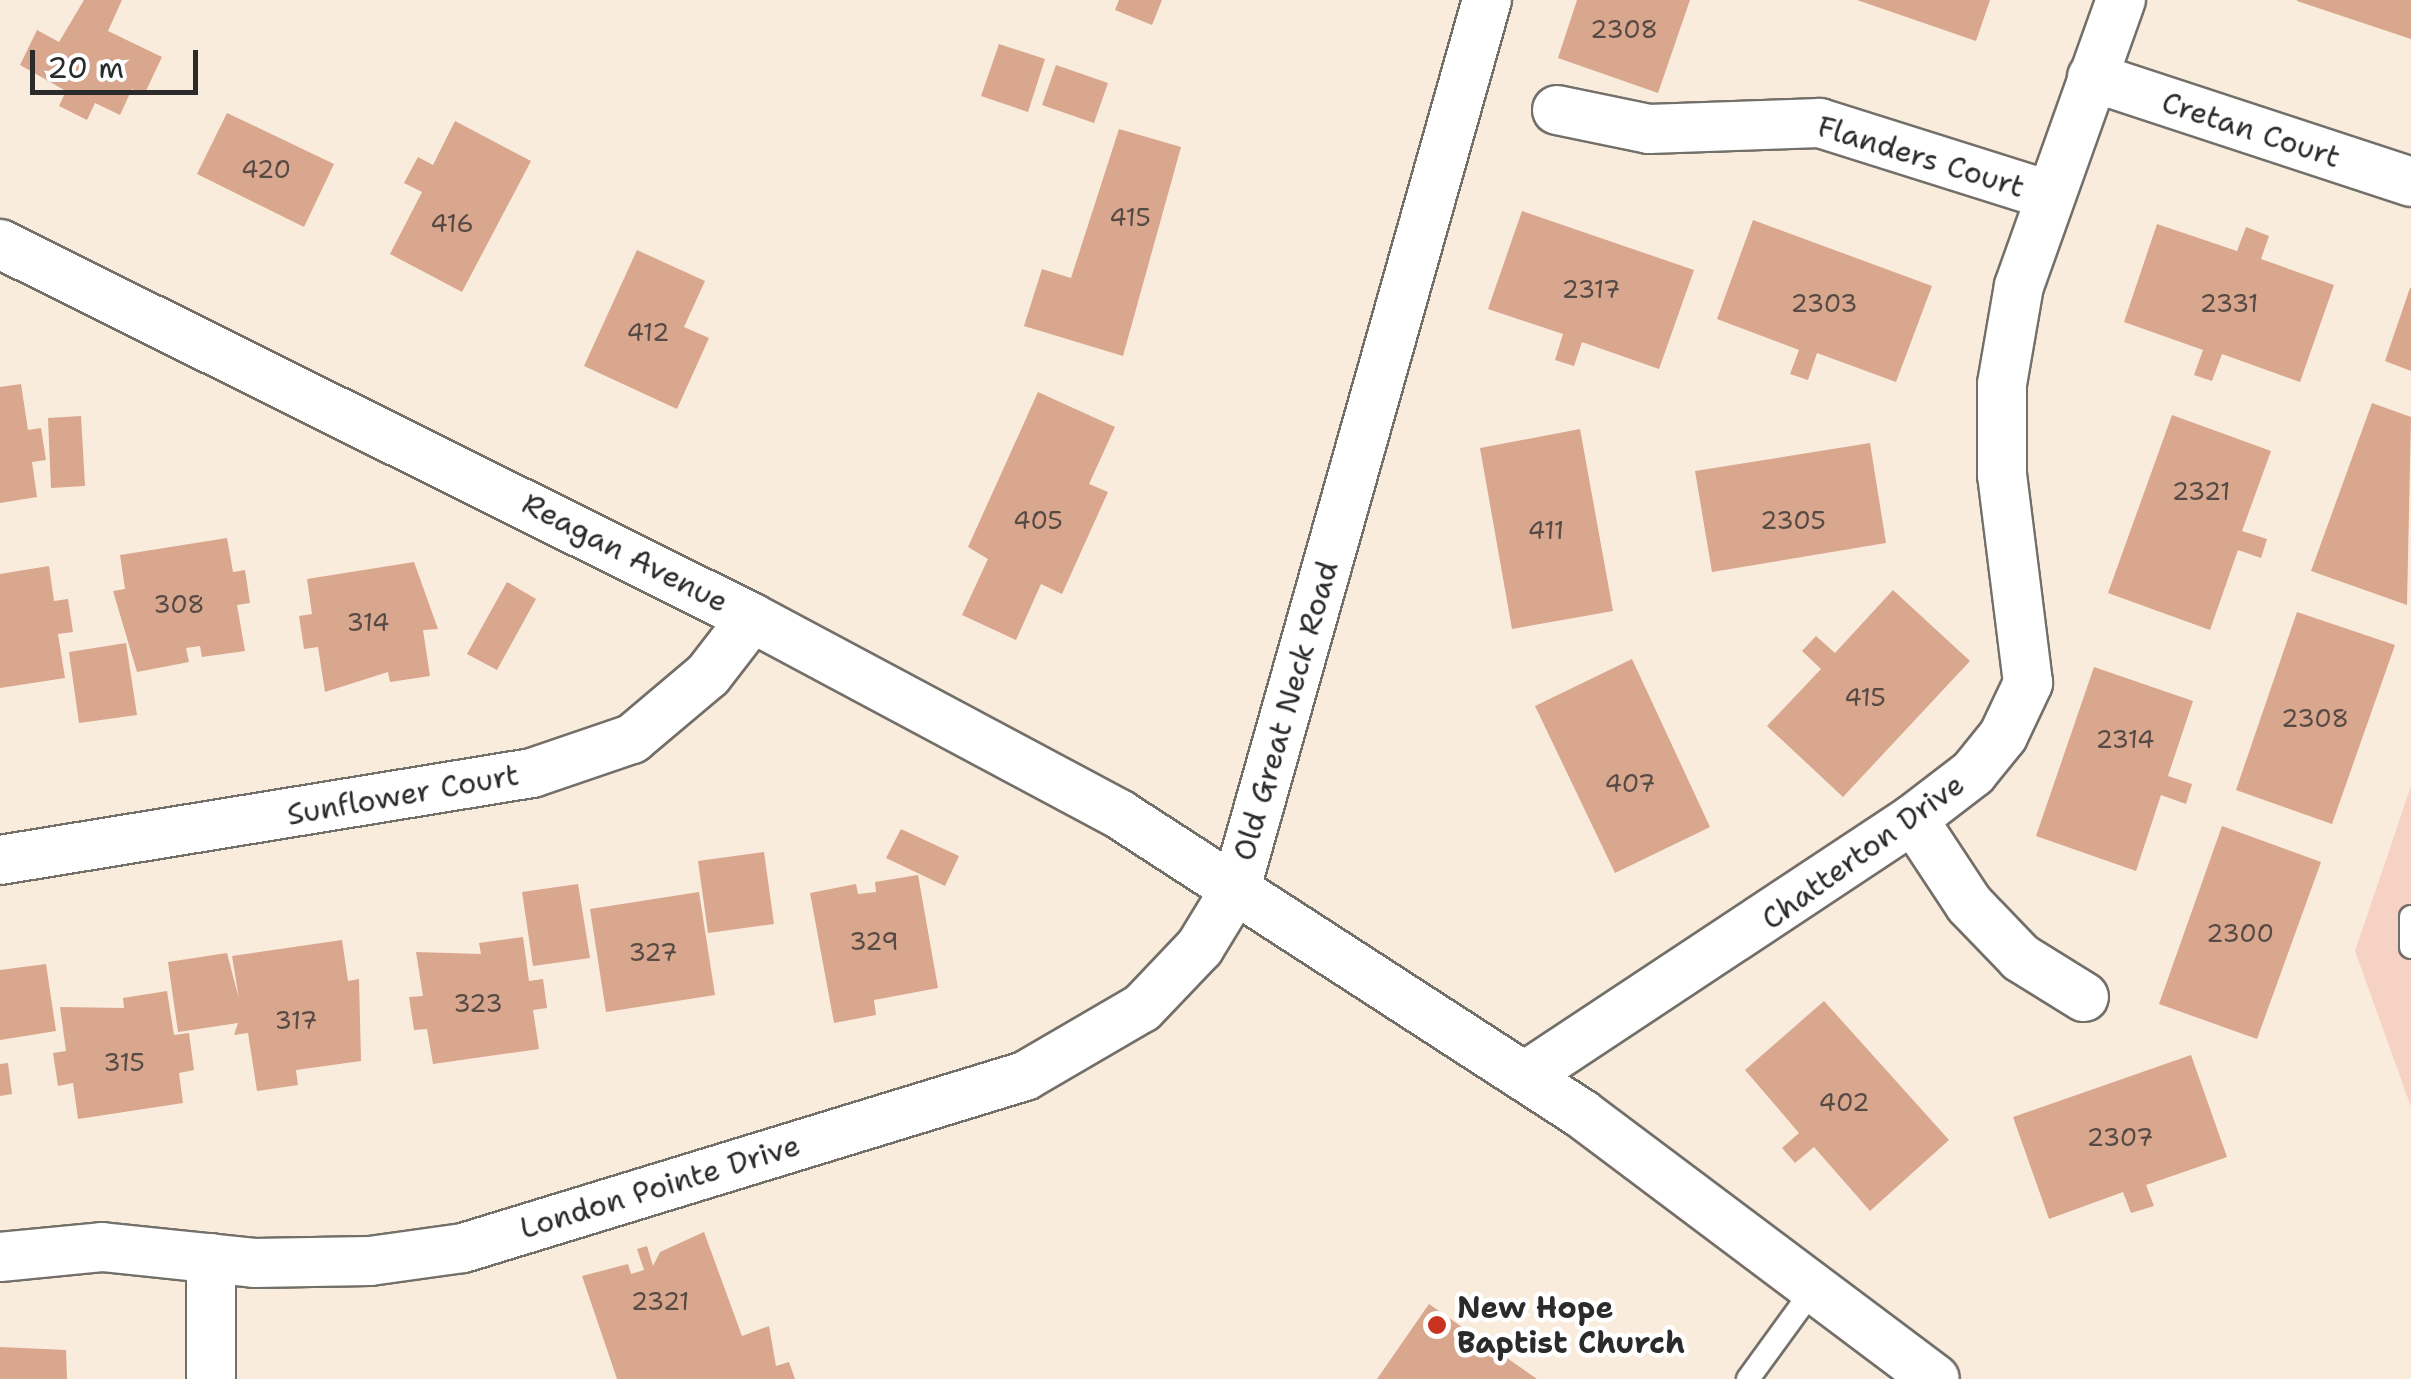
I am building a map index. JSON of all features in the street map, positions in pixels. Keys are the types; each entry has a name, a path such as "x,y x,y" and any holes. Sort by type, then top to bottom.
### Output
{"street":[{"name":"Old Great Neck Road","path":"1487,0 1236,888 1525,1076 1936,1379"},
{"name":"Chatterton Drive","path":"1525,1076 1912,819 1973,773 2028,684 2002,475 2002,384 2048,195 2120,0"},
{"name":"Cretan Court","path":"2092,77 2411,182"},
{"name":"Flanders Court","path":"1558,110 1649,129 1820,123 2048,195"},
{"name":"Reagan Avenue","path":"0,244 752,618 1119,814 1236,888"},
{"name":"Sunflower Court","path":"0,860 532,773 655,723 752,618"},
{"path":"1912,819 1969,904 2021,958 2084,998"},
{"name":"London Pointe Drive","path":"0,1257 102,1246 211,1258 370,1261 462,1248 1024,1076 1142,1008 1200,947 1236,888"},
{"path":"210,1379 211,1258"}],"lane":[{"path":"2411,917 2411,948"},
{"path":"1748,1379 1814,1288"}],"shaded area":[{"path":"2411,786 2411,1107 2355,951"}],"building":[{"path":"84,0 122,0 108,31 162,57 144,95 132,89 120,115 95,103 87,120 59,106 66,91 20,65 37,30 59,42"},
{"path":"1119,0 1162,0 1152,25 1115,10"},
{"path":"1577,0 1690,0 1658,93 1558,58"},
{"path":"1857,0 1990,0 1976,41"},
{"path":"2411,0 2411,39 2297,1"},
{"path":"999,44 1045,59 1028,112 981,96"},
{"path":"1056,65 1108,83 1094,123 1042,105"},
{"path":"227,113 334,164 304,227 197,174"},
{"path":"455,121 531,161 462,292 390,254 422,192 404,183 418,157 433,165"},
{"path":"1119,129 1181,147 1123,356 1024,326 1042,269 1071,278"},
{"path":"1522,211 1694,270 1659,369 1582,342 1574,366 1555,360 1563,334 1488,309"},
{"path":"1753,220 1932,286 1896,382 1817,353 1808,380 1790,374 1799,350 1717,319"},
{"path":"2157,224 2237,251 2246,227 2269,236 2261,259 2334,285 2300,382 2222,354 2212,381 2194,375 2203,350 2124,322"},
{"path":"637,250 705,281 684,327 709,338 677,409 584,366"},
{"path":"2411,288 2411,371 2385,361"},
{"path":"21,384 28,430 41,428 46,460 32,462 37,497 0,503 0,387"},
{"path":"1038,392 1115,427 1089,484 1108,492 1062,594 1041,584 1016,640 962,615 988,559 968,547"},
{"path":"2372,403 2411,417 2407,605 2311,571"},
{"path":"2172,415 2271,451 2242,531 2267,539 2261,558 2238,550 2210,630 2108,593"},
{"path":"81,416 85,486 51,488 48,418"},
{"path":"1580,429 1613,611 1512,629 1480,448"},
{"path":"1870,443 1886,543 1712,572 1695,471"},
{"path":"227,538 233,572 245,570 250,603 237,605 245,651 202,657 200,646 186,648 189,662 137,672 113,591 125,589 120,555"},
{"path":"414,562 438,629 423,630 430,676 390,682 388,672 325,692 318,647 304,649 299,616 312,614 307,579"},
{"path":"49,566 54,601 68,599 73,632 58,634 65,678 0,688 0,574"},
{"path":"507,582 536,599 497,670 467,654"},
{"path":"1893,590 1970,661 1843,797 1767,726 1821,669 1802,651 1816,636 1835,653"},
{"path":"2297,612 2395,645 2332,824 2236,790"},
{"path":"126,643 137,715 79,723 69,652"},
{"path":"1632,659 1710,827 1615,873 1535,706"},
{"path":"2094,667 2193,701 2168,776 2192,784 2186,804 2161,795 2136,871 2036,836"},
{"path":"2222,826 2321,862 2257,1039 2159,1004"},
{"path":"901,829 959,856 945,886 886,858"},
{"path":"764,852 774,924 708,933 698,861"},
{"path":"918,875 938,988 874,1000 876,1015 834,1023 810,893 856,884 858,894 876,892 875,882"},
{"path":"578,884 590,958 533,966 522,892"},
{"path":"699,892 715,995 606,1012 590,909"},
{"path":"523,937 529,981 543,979 547,1008 533,1010 539,1049 433,1064 427,1029 414,1030 409,997 423,996 416,952 481,954 479,943"},
{"path":"342,940 348,981 359,979 361,1061 296,1070 298,1085 257,1091 248,1033 234,1035 238,1023 178,1032 168,962 227,953 239,999 232,956"},
{"path":"46,964 56,1031 0,1040 0,970"},
{"path":"167,991 174,1035 189,1033 194,1070 179,1073 183,1103 78,1119 73,1083 58,1086 53,1053 66,1051 60,1007 124,1008 123,998"},
{"path":"1824,1001 1949,1140 1870,1211 1814,1147 1795,1163 1782,1148 1799,1133 1745,1070"},
{"path":"2191,1055 2227,1157 2146,1185 2154,1206 2131,1213 2123,1192 2049,1219 2013,1117"},
{"path":"8,1063 12,1094 0,1096 0,1064"},
{"path":"704,1232 742,1336 769,1326 776,1366 789,1362 795,1379 617,1379 582,1276 628,1264 631,1274 644,1270 637,1249 647,1246 653,1266 660,1252"},
{"name":"New Hope Baptist Church","path":"1429,1304 1491,1347 1537,1379 1377,1379"},
{"path":"0,1347 66,1350 67,1379 0,1379"}],"place":[{"name":"New Hope Baptist Church","path":"1437,1325"}]}
